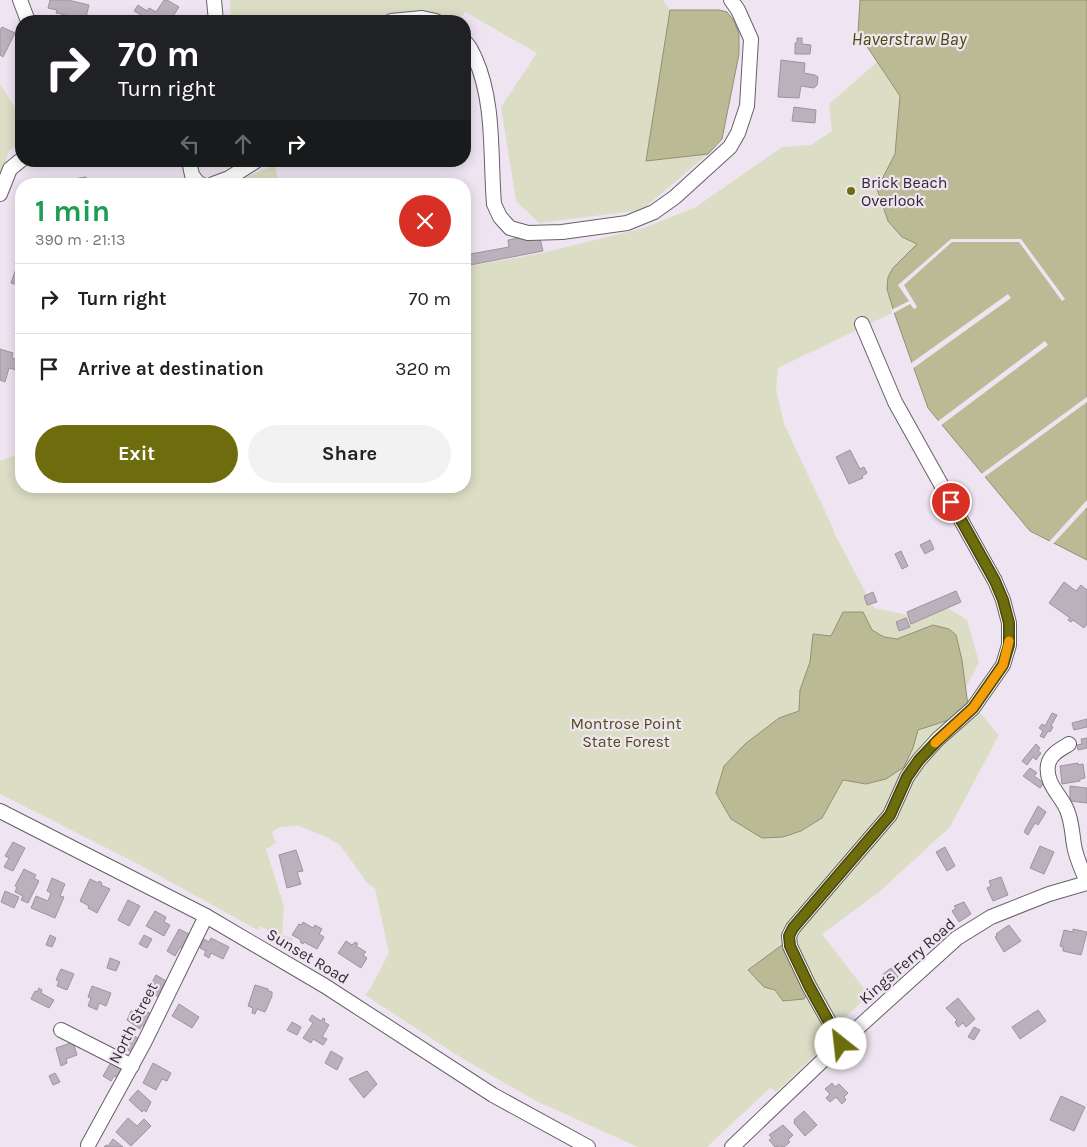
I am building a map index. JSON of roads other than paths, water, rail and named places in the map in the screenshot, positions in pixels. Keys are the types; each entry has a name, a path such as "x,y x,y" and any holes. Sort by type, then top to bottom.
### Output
{"street":[{"path":"20,0 26,15"},
{"path":"214,0 215,15"},
{"path":"471,51 479,68 488,100 494,204 500,217 510,228 528,233 562,232 626,224 654,212 676,196 730,147 738,133 747,106 751,39 738,10 731,0"},
{"path":"0,194 10,170 15,165"},
{"path":"227,178 247,167"},
{"path":"841,1044 805,978 790,946 789,936 793,928 890,815 907,777 919,760 973,708 1003,665 1009,645 1009,623 1003,600 995,581 895,402 862,324"},
{"path":"1069,744 1052,756 1048,763 1047,774 1050,784 1067,809 1078,861 1087,882"},
{"name":"Sunset Road","path":"0,811 206,916 325,986 493,1095 588,1147"},
{"name":"Kings Ferry Road","path":"732,1147 957,938 991,916 1087,882"},
{"name":"North Street","path":"88,1145 132,1066 206,916"},
{"path":"61,1030 132,1066"}],"water":[{"name":"Haverstraw Bay","path":"860,0 1087,0 1087,560 1030,531 928,408 887,289 888,277 893,268 917,244 902,237 888,221 877,189 895,154 900,96 858,33"},
{"path":"670,10 719,10 727,12 734,21 739,34 739,54 722,139 708,154 646,161"},
{"path":"843,612 863,612 872,630 884,637 897,639 933,625 949,629 956,635 962,660 968,706 952,719 918,730 913,748 904,767 886,779 866,784 843,780 822,818 801,831 783,837 762,838 731,819 716,793 724,766 745,744 779,718 799,711 800,690 810,662 813,634 831,636"},
{"path":"782,945 809,990 804,999 783,1001 775,990 764,987 748,970"}],"place":[{"name":"Brick Beach Overlook","path":"851,191"}],"park label":[{"name":"Montrose Point State Forest","path":"626,732"}]}
